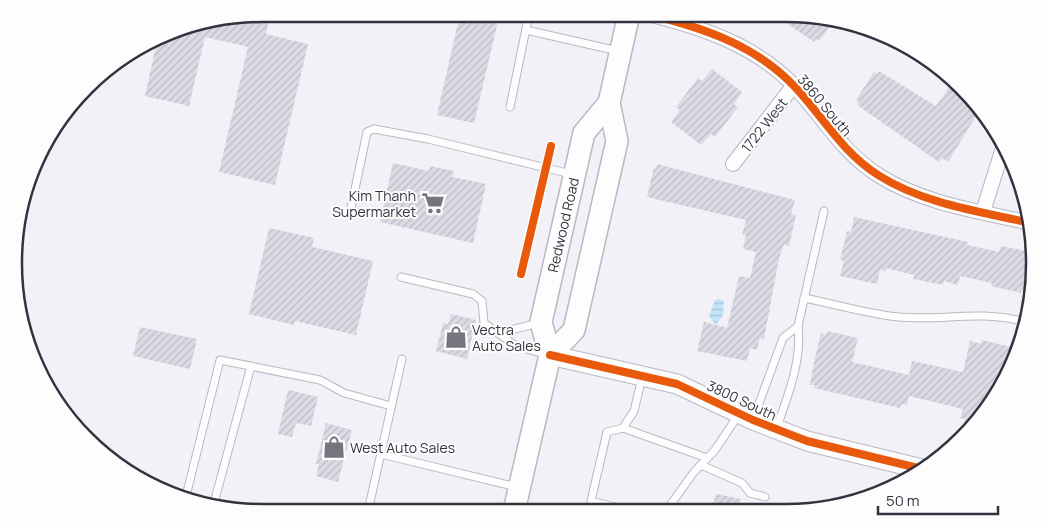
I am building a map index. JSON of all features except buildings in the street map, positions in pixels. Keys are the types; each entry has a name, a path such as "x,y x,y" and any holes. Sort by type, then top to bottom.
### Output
{"main road":[{"name":"Redwood Road","path":"550,355 574,330 617,141 609,103 627,22"},
{"name":"Redwood Road","path":"516,504 550,355 541,322 574,175 584,133 609,103"}],"street":[{"name":"3860 South","path":"676,22 705,30 740,45 772,66 794,85 852,155 878,175 906,191 1022,221"},
{"name":"1722 West","path":"733,164 794,85"},
{"path":"983,212 1000,156"},
{"name":"3800 South","path":"550,355 677,384 776,430 834,449 912,467"}],"lane":[{"path":"510,107 528,22"},
{"path":"526,30 621,51"},
{"path":"351,208 367,132 374,129 428,139 574,175"},
{"path":"776,430 792,382 800,342 798,326 824,211"},
{"path":"401,277 473,294 482,301 484,322 516,346 550,355"},
{"path":"804,298 898,317 978,314 1018,320"},
{"path":"498,333 541,322"},
{"path":"671,504 700,465 746,417 783,338 798,326"},
{"path":"370,504 402,359"},
{"path":"187,491 220,360 320,380 344,393 391,406"},
{"path":"215,499 251,366"},
{"path":"623,428 634,411 642,376"},
{"path":"603,504 591,501 607,432 623,428 707,458"},
{"path":"381,454 520,488"},
{"path":"700,465 742,484 750,493 765,497"}],"water":[{"path":"715,300 724,301 723,315 716,325 709,316"}],"cycle path":[{"path":"676,22 727,40 745,49 780,72 795,87 843,145 865,166 895,185 950,205 1022,221"},
{"path":"521,274 551,146"},
{"path":"550,355 677,384 753,420 807,441 913,467"}],"place":[{"name":"Kim Thanh Supermarket","path":"433,203"},
{"name":"Vectra Auto Sales","path":"456,337"},
{"name":"West Auto Sales","path":"334,447"}]}
